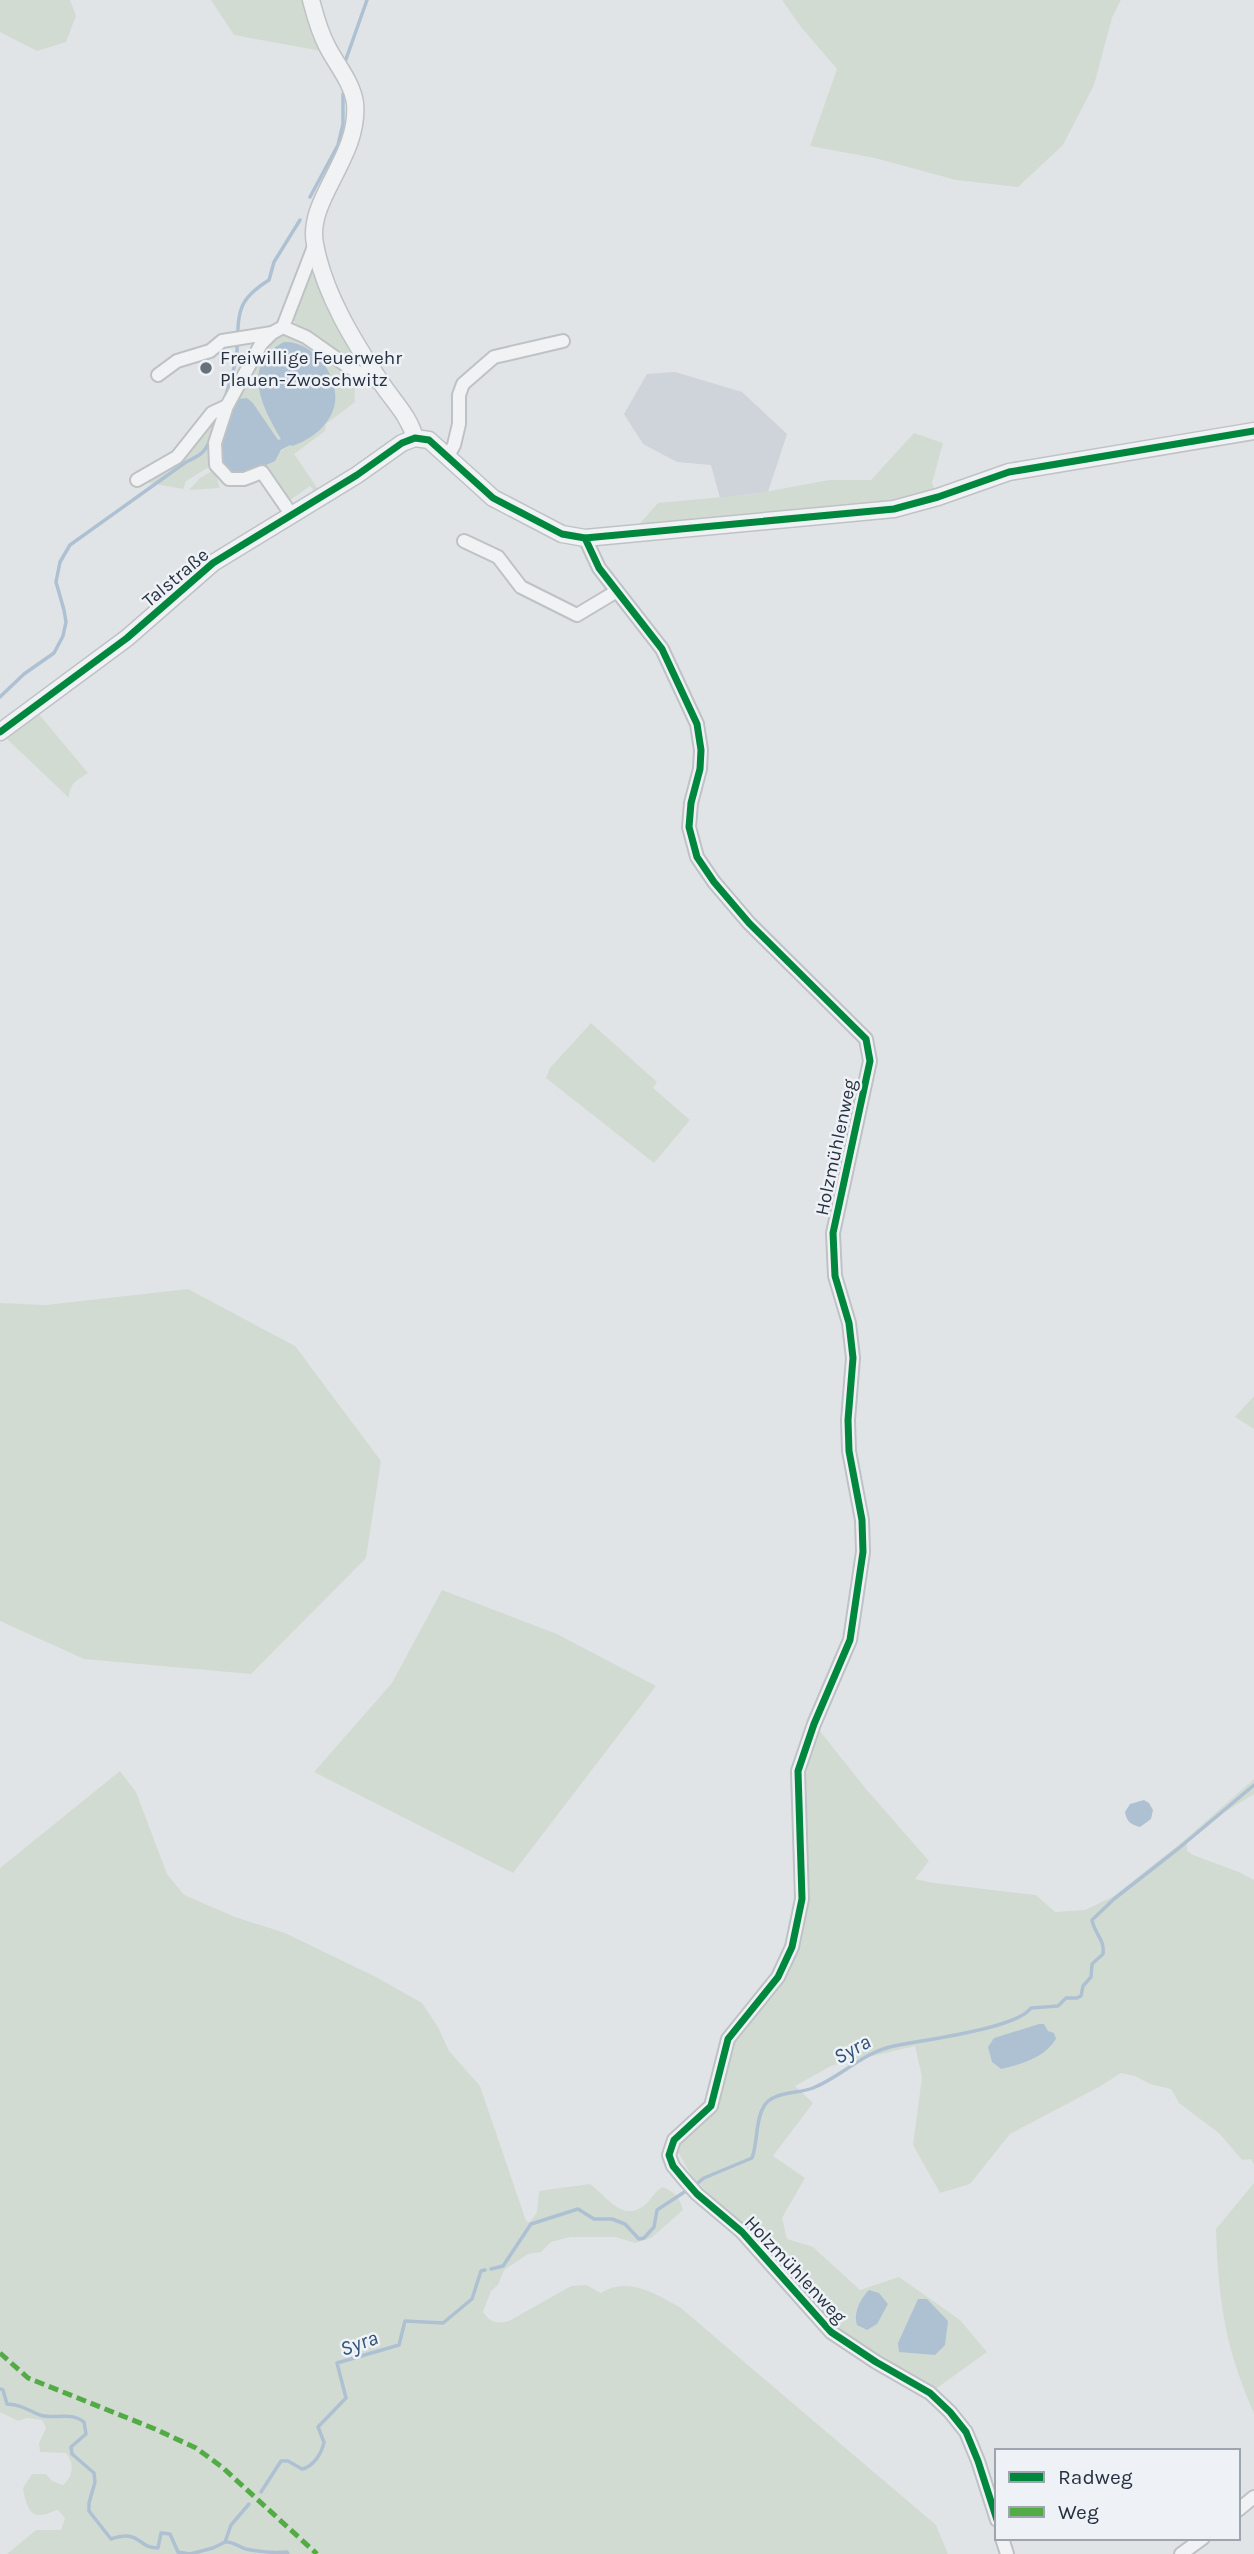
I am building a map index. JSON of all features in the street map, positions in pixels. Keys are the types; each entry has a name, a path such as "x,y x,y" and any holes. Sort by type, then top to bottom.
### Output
{"street":[{"path":"311,0 325,43 351,87 355,103 354,126 344,160 318,211 313,227 315,244 330,293 382,384 406,415 415,438 429,440 493,498 562,534 585,538 894,509 1009,472 1254,431"},
{"path":"291,514 262,472 244,479 229,479 216,466 215,443 227,406 253,357 278,330 315,244"},
{"path":"158,375 177,361 210,351 222,341 278,330 306,337 350,368 382,384"},
{"path":"447,458 454,445 459,424 459,394 463,384 494,357 563,341"},
{"path":"137,480 177,457 212,414 227,406"},
{"name":"Talstraße","path":"0,732 127,638 213,563 357,475 402,443 415,438"},
{"name":"Holzmühlenweg","path":"585,538 599,568 662,649 697,724 701,750 700,769 691,803 689,827 697,857 714,882 749,923 866,1038 870,1061 833,1233 835,1276 849,1323 853,1357 848,1420 849,1451 862,1520 863,1552 850,1640 819,1711 798,1771 802,1899 792,1947 778,1977 728,2039 710,2106 674,2140 669,2155 673,2166 697,2194 742,2232 831,2332 930,2393 950,2412 966,2432 995,2514"},
{"path":"464,541 498,557 521,587 577,615 617,591"},
{"path":"1240,2508 1254,2497"},
{"path":"1181,2554 1200,2540"}],"shaded area":[{"path":"0,0 70,0 76,16 66,42 37,51 0,32"},
{"path":"211,0 311,0 327,52 234,35"},
{"path":"782,0 1121,0 1112,18 1094,85 1063,145 1018,187 956,180 875,158 810,146 837,69"},
{"path":"311,267 315,269 365,371 296,326 292,315"},
{"path":"291,333 357,376 355,402 326,424 325,431 294,454 318,489 314,491 310,486 286,503 262,467 290,444 266,414 282,439 278,441 253,403 230,414 265,346 278,334"},
{"path":"675,372 742,392 787,434 768,492 720,498 711,465 677,462 643,444 624,414 647,374"},
{"path":"220,416 212,465 186,481 183,489 144,482 212,419"},
{"path":"914,433 943,443 932,483 938,497 632,532 658,503 754,494 829,480 871,480"},
{"path":"214,470 220,488 189,490 200,478"},
{"path":"38,713 88,773 72,786 69,798 5,737"},
{"path":"591,1023 657,1082 653,1088 690,1120 654,1163 546,1078 550,1068"},
{"path":"188,1289 295,1346 381,1461 366,1558 251,1674 84,1659 0,1621 0,1303 46,1305"},
{"path":"1254,1396 1254,1429 1235,1417"},
{"path":"442,1590 557,1634 656,1686 513,1873 314,1772 392,1683"},
{"path":"819,1730 929,1861 915,1879 1036,1895 1055,1912 1085,1910 1114,1896 1181,1843 1254,1779 1254,1794 1225,1812 1187,1843 1187,1851 1254,1880 1254,2165 1251,2159 1242,2160 1220,2134 1179,2103 1171,2089 1121,2073 1010,2134 970,2184 940,2193 913,2145 922,2077 915,2046 831,2066 795,2086 813,2103 773,2156 805,2178 782,2218 787,2239 813,2247 860,2290 899,2277 960,2320 987,2352 930,2393 831,2332 734,2219 693,2178 678,2152 682,2141 714,2110 734,2033 751,2020 776,1988 799,1938 809,1899 804,1814 806,1773 811,1746"},
{"path":"120,1771 136,1792 167,1874 184,1895 235,1917 285,1933 376,1977 422,2003 438,2027 449,2051 480,2086 526,2221 530,2222 537,2212 539,2191 590,2184 616,2206 630,2211 647,2203 663,2187 679,2199 683,2210 651,2238 635,2243 616,2237 570,2237 551,2242 541,2252 528,2254 504,2270 498,2285 491,2291 483,2312 491,2320 509,2321 571,2286 586,2285 601,2293 611,2288 632,2287 661,2297 681,2308 936,2525 948,2554 7,2554 36,2530 61,2530 65,2518 58,2510 36,2515 28,2506 23,2488 32,2474 46,2474 52,2481 63,2485 69,2478 72,2465 66,2453 40,2452 39,2443 46,2428 42,2420 27,2418 18,2421 0,2412 0,1868"},
{"path":"1254,2183 1254,2413 1236,2367 1225,2323 1216,2229"}],"water":[{"path":"284,342 308,349 318,357 332,380 335,405 330,417 313,435 281,450 275,461 242,476 230,471 223,464 220,443 223,432 238,399 247,398 278,440 281,439 262,400 259,374 262,362 270,351"},
{"path":"1144,1800 1153,1810 1151,1819 1140,1827 1130,1822 1125,1812 1130,1804"},
{"path":"1044,2024 1048,2031 1054,2033 1056,2039 1039,2056 1001,2069 992,2062 988,2047 994,2038"},
{"path":"869,2290 879,2293 888,2304 877,2324 867,2330 857,2325 856,2316 860,2302"},
{"path":"918,2299 927,2299 948,2321 945,2345 935,2355 899,2352 898,2343"}],"waterway":[{"path":"345,62 367,0"},
{"path":"310,197 338,145 343,124 343,94"},
{"path":"225,398 235,362 241,309 250,295 269,280 274,262 300,220"},
{"path":"0,697 24,674 54,653 63,636 66,622 56,582 60,562 70,545 201,454 210,440"},
{"name":"Syra","path":"695,2185 704,2178 752,2158 761,2112 773,2098 813,2088 883,2049 988,2028 1007,2022 1031,2008 1058,2006 1066,1998 1081,1996 1083,1986 1091,1977 1092,1964 1103,1954 1102,1944 1092,1920 1254,1785"},
{"name":"Syra","path":"491,2269 503,2266 531,2224 578,2209 594,2219 612,2219 625,2224 639,2239 644,2238 654,2227 657,2210 689,2189"},
{"name":"Syra","path":"261,2492 281,2461 288,2461 302,2469 319,2455 324,2442 318,2427 346,2398 337,2363 399,2345 405,2321 443,2323 472,2299 481,2271 485,2270"},
{"name":"Syra","path":"0,2389 3,2390 7,2404 40,2415 68,2416 84,2422 86,2434 71,2447 72,2454 94,2473 95,2482 89,2511 111,2539 134,2537 146,2545 158,2548 161,2533 170,2534 178,2552 190,2554"},
{"name":"Syra","path":"190,2554 225,2542 231,2525 249,2504"},
{"path":"225,2542 251,2550 288,2554"}],"marked path":[{"path":"0,2353 28,2378 196,2448 222,2467 317,2554"}],"cycle path":[{"path":"0,732 127,638 213,563 357,475 402,443 415,438 429,440 493,498 562,534 585,538 894,509 1009,472 1254,431"},
{"path":"585,538 599,568 662,649 697,724 701,750 700,769 691,803 689,827 697,857 714,882 749,923 866,1039 870,1061 833,1233 835,1276 849,1323 853,1358 848,1420 849,1451 862,1520 863,1552 850,1640 814,1724 798,1771 802,1899 792,1947 778,1977 728,2039 711,2106 674,2140 669,2155 673,2166 697,2194 742,2232 831,2332 930,2393 950,2412 966,2432 995,2514"}],"place":[{"name":"Freiwillige Feuerwehr Plauen-Zwoschwitz","path":"206,368"}]}
